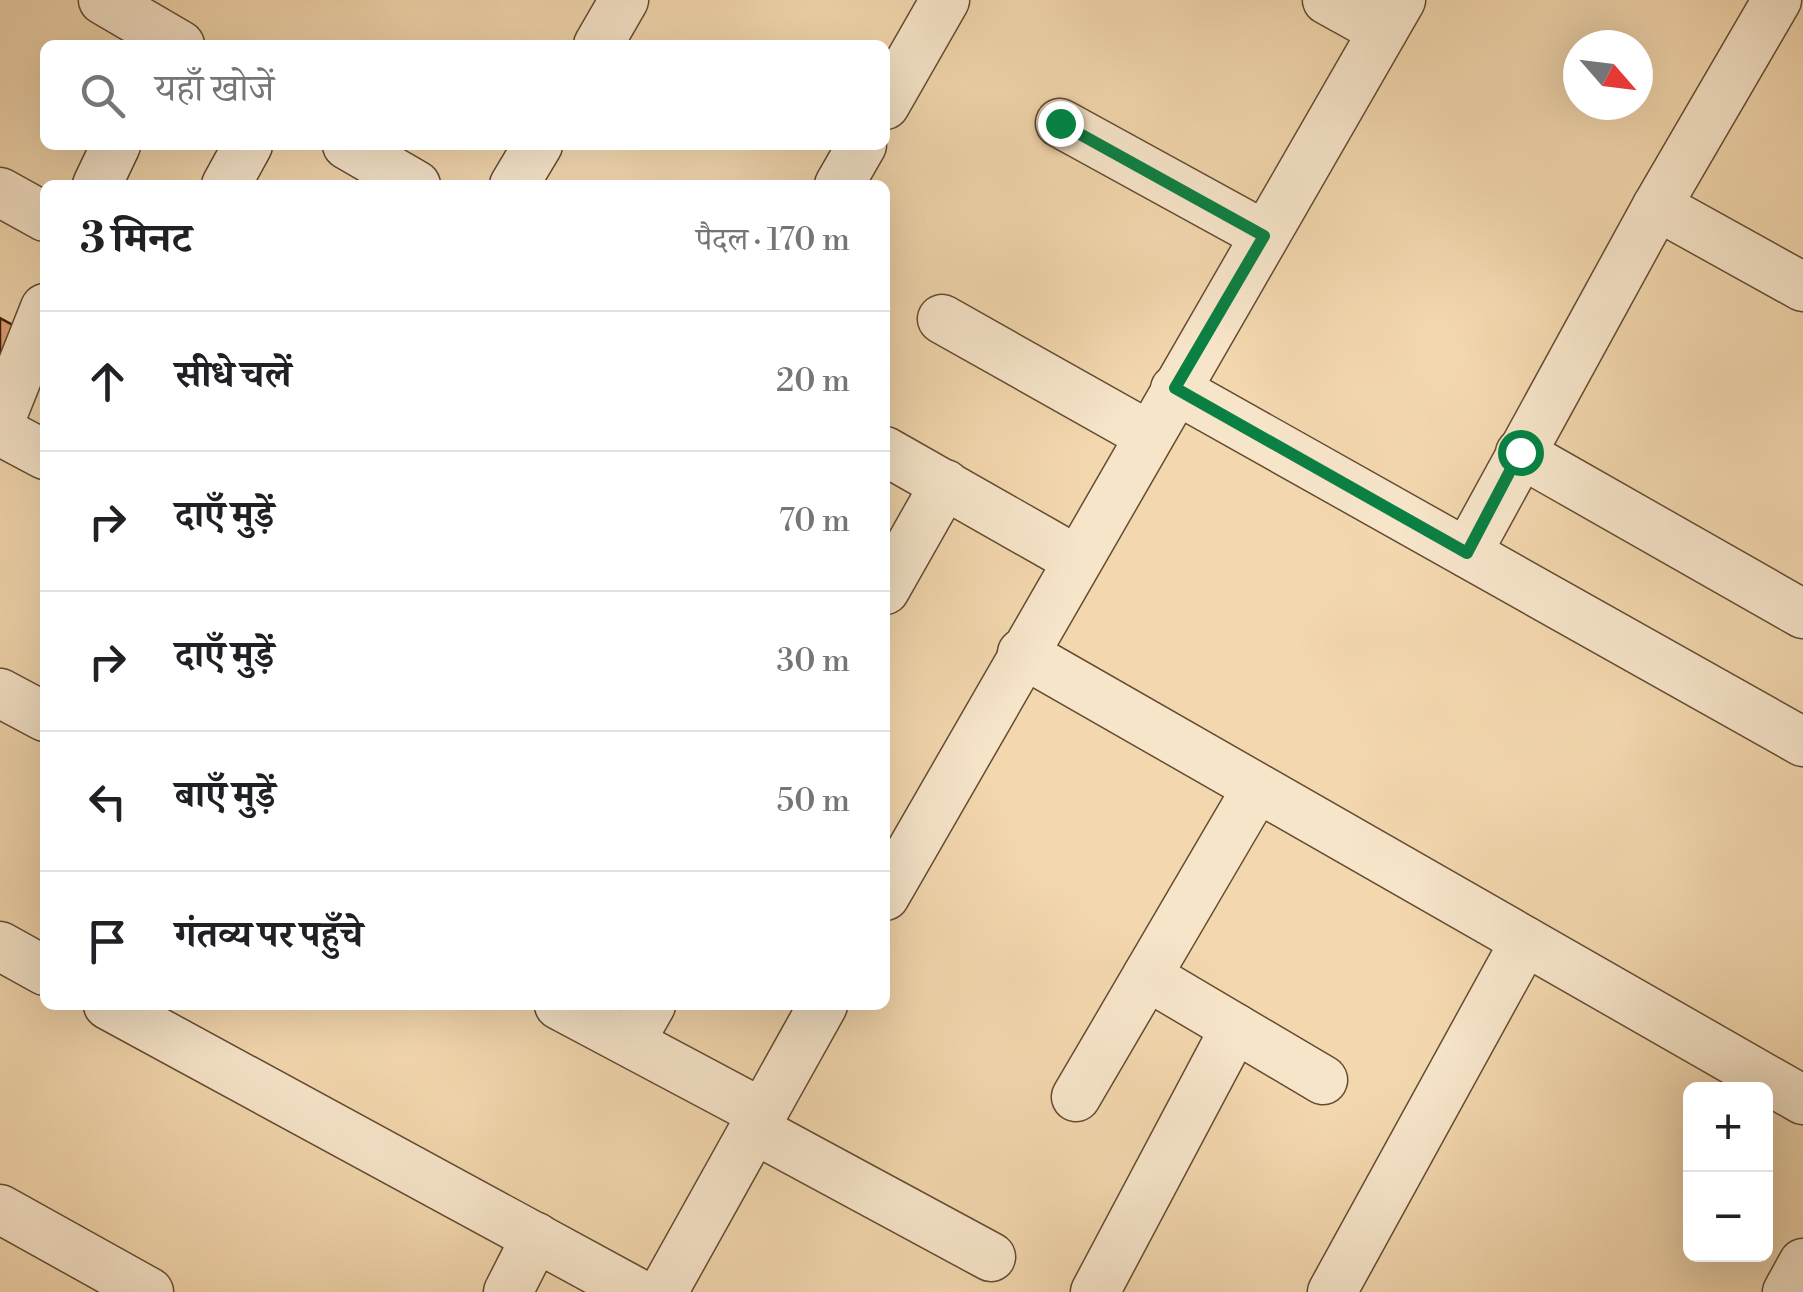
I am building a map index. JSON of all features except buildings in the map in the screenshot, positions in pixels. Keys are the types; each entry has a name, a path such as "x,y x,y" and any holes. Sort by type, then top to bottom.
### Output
{"street":[{"path":"103,0 174,32"},
{"path":"601,40 624,0"},
{"path":"890,96 945,0"},
{"path":"890,887 1075,559 1392,16 1327,0"},
{"path":"1467,553 1657,206 1777,0"},
{"path":"1060,123 1264,236"},
{"path":"98,180 114,150"},
{"path":"229,180 245,150"},
{"path":"356,150 407,180"},
{"path":"517,180 535,150"},
{"path":"842,180 859,150"},
{"path":"0,192 40,214"},
{"path":"1657,206 1803,287"},
{"path":"942,318 1148,435"},
{"path":"0,420 40,333"},
{"path":"1175,388 1803,742"},
{"path":"0,431 40,452"},
{"path":"1520,452 1803,614"},
{"path":"890,454 1075,559"},
{"path":"890,581 945,484"},
{"path":"1022,653 1803,1100"},
{"path":"0,692 40,713"},
{"path":"1076,1098 1257,788"},
{"path":"1332,1292 1526,941"},
{"path":"0,946 40,968"},
{"path":"1147,976 1323,1080"},
{"path":"117,1010 636,1292"},
{"path":"581,1010 640,1024 758,1121 990,1257"},
{"path":"664,1292 820,1010"},
{"path":"1095,1292 1235,1028"},
{"path":"0,1209 149,1292"},
{"path":"508,1292 536,1237"},
{"path":"1787,1292 1803,1263"}],"route":[{"path":"1060,123 1264,236 1175,388 1467,553 1520,452"}]}
